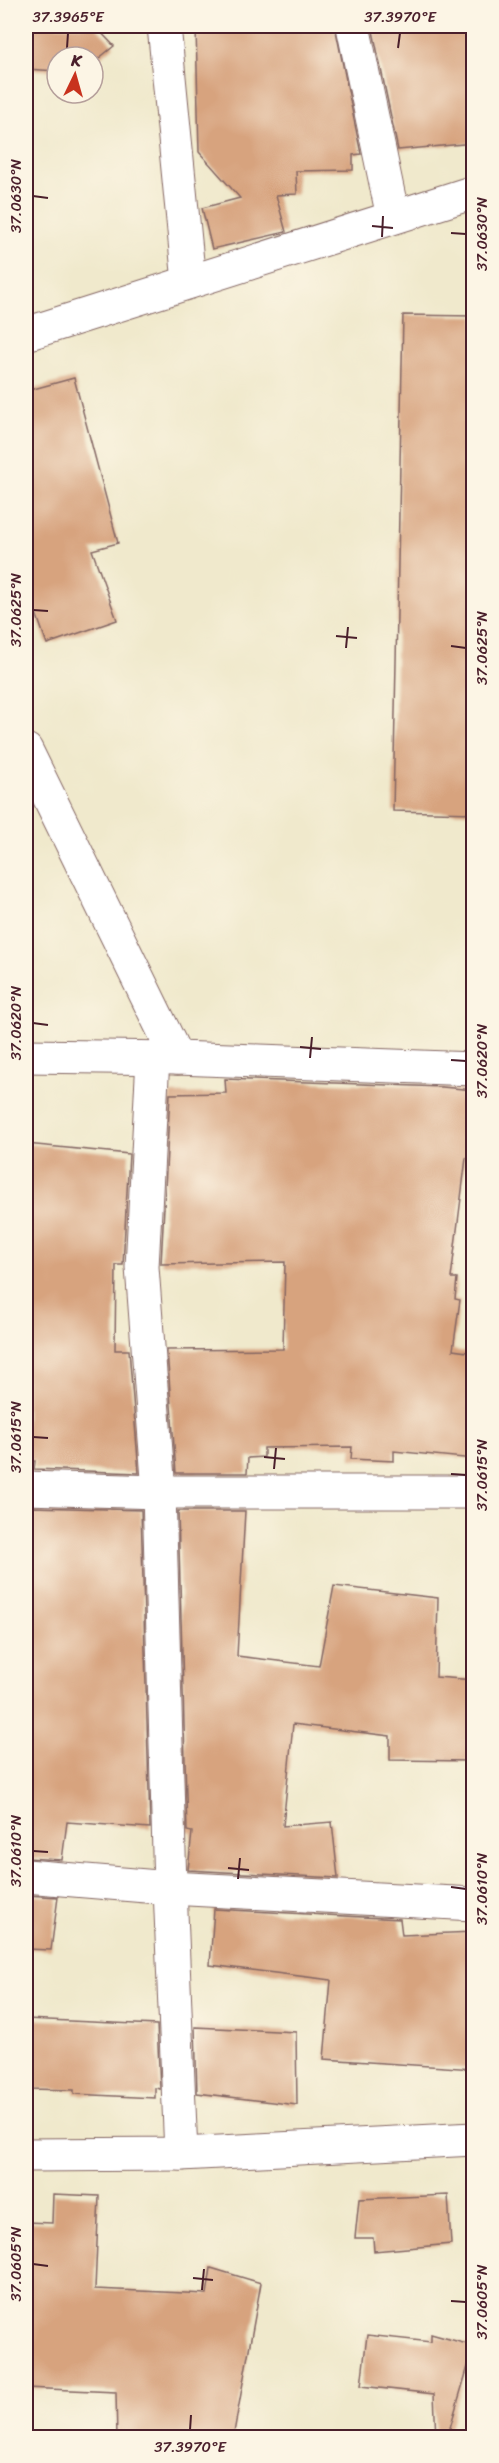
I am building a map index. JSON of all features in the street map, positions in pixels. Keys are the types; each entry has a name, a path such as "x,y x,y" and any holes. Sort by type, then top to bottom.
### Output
{"street":[{"path":"164,26 189,282"},
{"path":"353,26 393,217"},
{"path":"26,334 474,192"},
{"path":"26,750 165,1058 142,1267 159,1492 170,1888 182,2154"},
{"path":"26,1056 165,1058 474,1069"},
{"path":"26,1488 159,1492 474,1492"},
{"path":"26,1876 170,1888 474,1904"},
{"path":"26,2155 182,2154 474,2139"}],"building":[{"path":"26,26 95,26 114,46 105,53 105,45 45,45 45,70 26,69"},
{"path":"196,26 335,26 361,154 353,155 353,170 296,171 297,194 276,195 286,232 212,249 202,208 240,198 199,152"},
{"path":"372,26 474,26 474,143 398,150"},
{"path":"403,315 474,316 474,813 393,811"},
{"path":"74,378 118,543 92,550 117,620 47,644 26,585 26,391"},
{"path":"225,1079 474,1090 474,1159 466,1158 451,1278 457,1278 455,1299 460,1300 453,1350 474,1353 474,1459 394,1451 394,1461 351,1459 352,1447 264,1448 264,1457 248,1458 247,1473 176,1473 167,1350 283,1349 285,1262 161,1264 170,1094 226,1093"},
{"path":"26,1144 129,1154 123,1265 116,1265 115,1350 129,1350 139,1473 34,1469 35,1461 26,1461"},
{"path":"32,1507 141,1510 150,1828 67,1822 62,1860 26,1858 26,1574 29,1575"},
{"path":"178,1511 245,1511 237,1656 319,1666 334,1586 438,1598 436,1677 474,1680 474,1761 390,1760 390,1736 293,1724 283,1826 332,1822 338,1878 188,1870 192,1832 187,1831"},
{"path":"26,1895 58,1897 51,1950 26,1949"},
{"path":"214,1909 400,1919 402,1935 474,1932 474,2069 324,2059 331,1980 210,1965"},
{"path":"26,2019 157,2025 160,2089 155,2088 155,2098 74,2094 74,2090 29,2089 30,2065 26,2064"},
{"path":"195,2027 296,2032 297,2105 197,2093"},
{"path":"53,2194 99,2196 95,2289 207,2294 211,2268 261,2283 233,2438 117,2438 116,2392 26,2388 26,2222 52,2223"},
{"path":"448,2195 451,2244 374,2251 373,2238 355,2238 359,2199"},
{"path":"431,2334 474,2346 447,2438 436,2438 434,2394 361,2386 367,2335 431,2342"}]}
